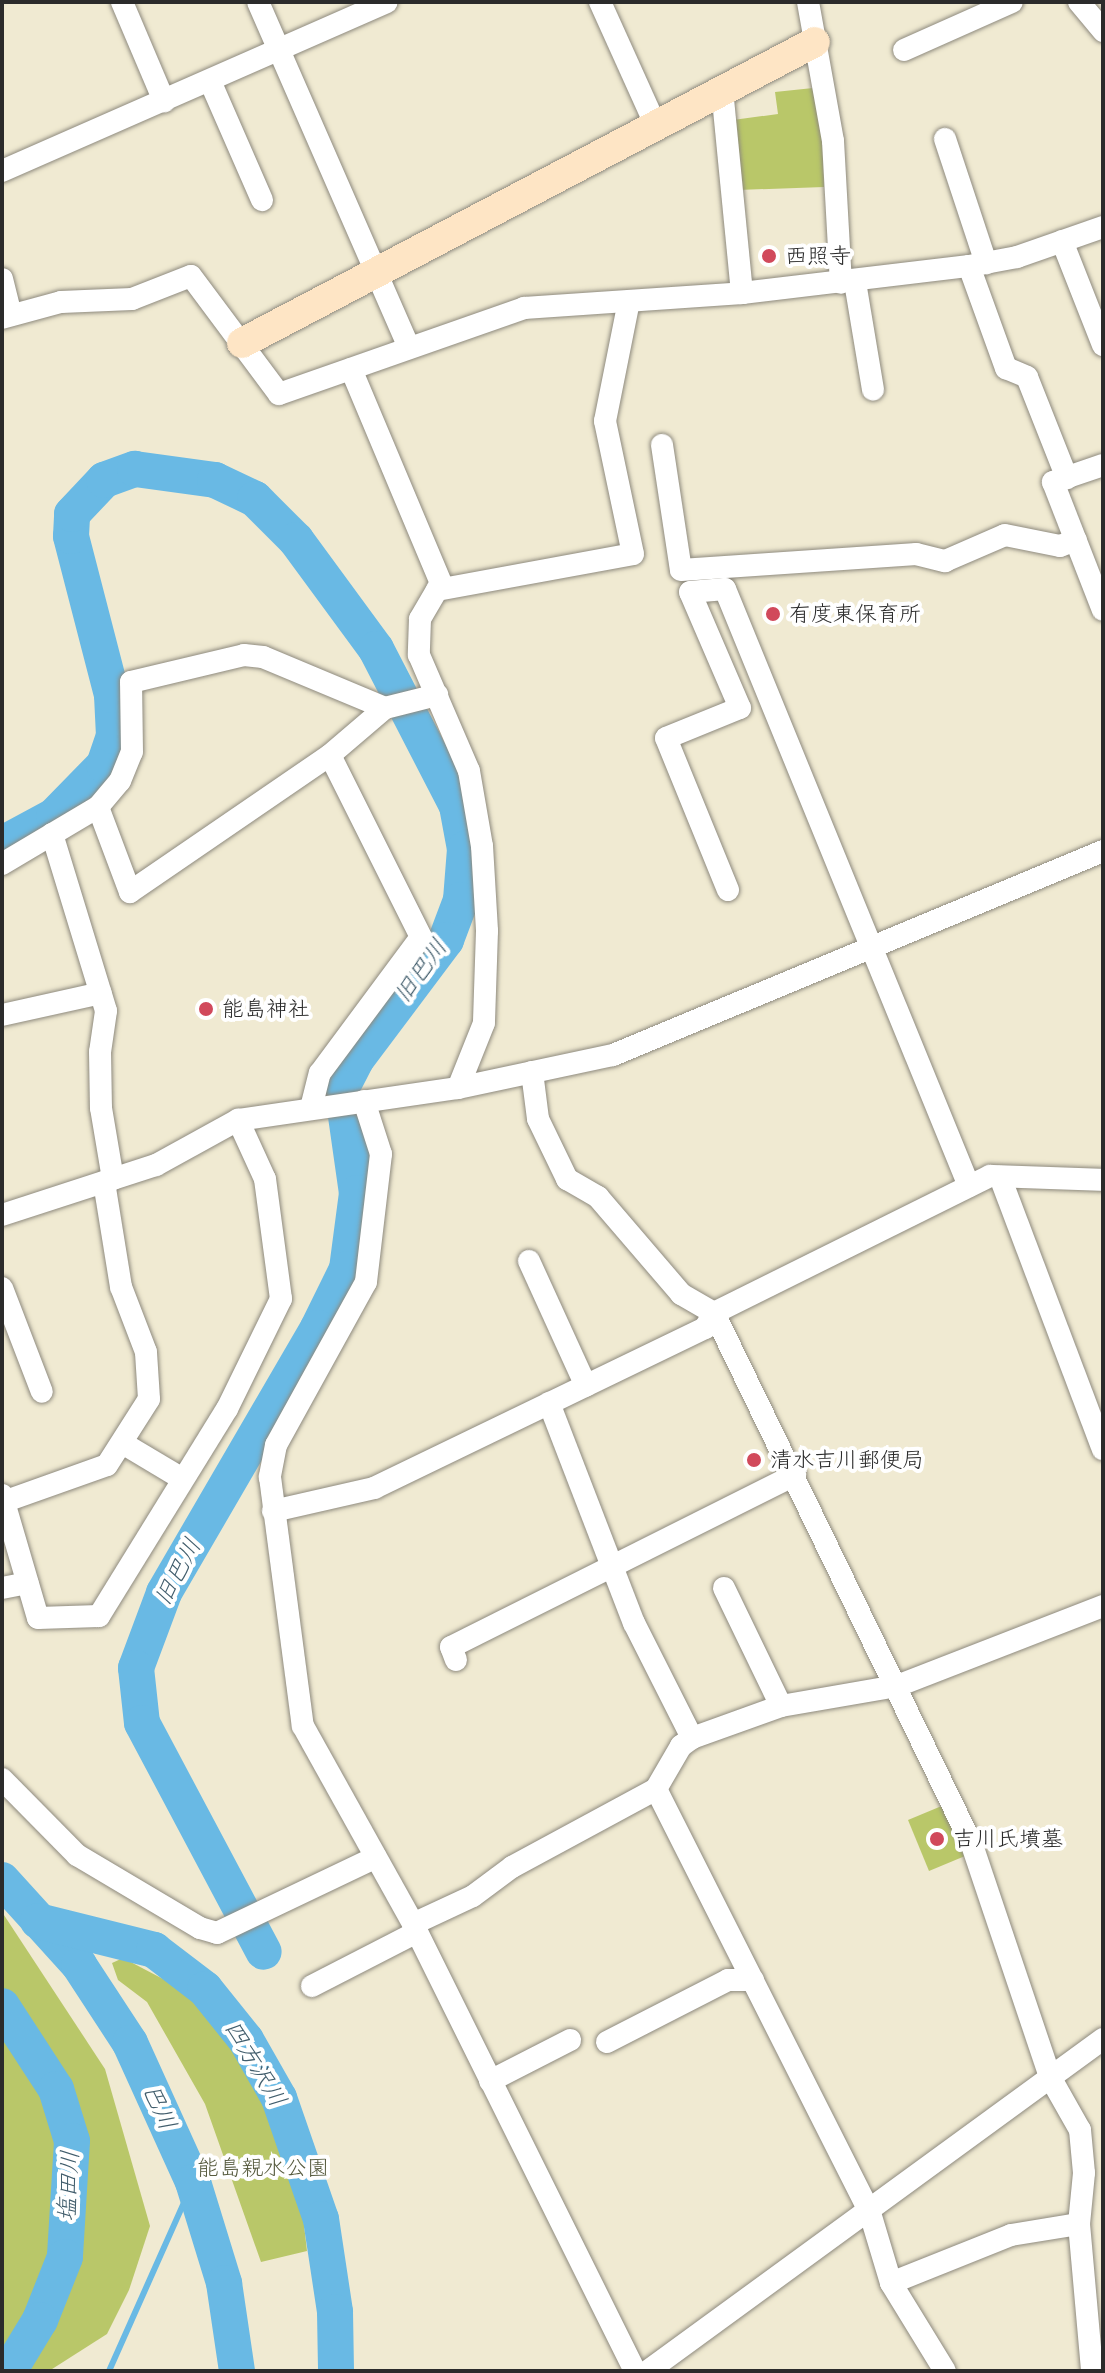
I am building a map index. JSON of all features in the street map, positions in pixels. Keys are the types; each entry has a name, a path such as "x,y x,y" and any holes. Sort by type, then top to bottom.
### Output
{"street":[{"path":"122,2 164,101"},
{"path":"258,2 409,347"},
{"path":"2,171 387,2"},
{"path":"600,2 655,124"},
{"path":"808,2 833,141 848,283 873,390"},
{"path":"904,50 1012,2"},
{"path":"1079,2 1103,31"},
{"path":"242,343 815,42"},
{"path":"210,81 262,200"},
{"path":"722,89 742,293"},
{"path":"945,139 1006,368 1027,377 1067,478"},
{"path":"2,279 6,316 61,302 132,299 191,276 279,394 524,308 848,283 978,265 1103,227"},
{"path":"1062,241 1103,345"},
{"path":"437,590 633,554 605,421 629,301"},
{"path":"351,369 441,583 420,619 419,655 469,771 482,846 487,931 484,1023 458,1088"},
{"path":"662,445 681,570 916,554 945,561 1005,535 1060,546 1076,540"},
{"path":"1103,465 1053,482 1103,610"},
{"path":"728,890 666,738 740,708 690,592 725,589 969,1186"},
{"path":"2,864 98,807 120,781 132,752 131,682 244,655 263,657 385,708"},
{"path":"98,807 130,892 330,755 385,708 437,695"},
{"path":"330,755 421,937 320,1073 339,1104 381,1154 366,1282 276,1445 270,1477 303,1726 415,1928 635,2371"},
{"path":"52,834 106,1011 100,1052 101,1108 109,1181 121,1287 146,1352 149,1399 124,1444 107,1465 4,1498 38,1618 99,1616 181,1478 227,1409 281,1299 265,1179 238,1120"},
{"path":"2,1215 156,1165 238,1120 458,1088 613,1055 870,944 1103,851"},
{"path":"2,1015 101,993"},
{"path":"532,1072 538,1119 567,1179 598,1197 681,1294 714,1313 972,1845 1050,2077 1080,2130 1084,2173 1079,2224 1092,2371"},
{"path":"273,1511 374,1488 705,1328 714,1313 969,1186 1000,1177 1103,1180"},
{"path":"1000,1177 1103,1449"},
{"path":"529,1261 586,1386"},
{"path":"2,1288 42,1392"},
{"path":"549,1403 634,1623 692,1738"},
{"path":"124,1444 181,1478"},
{"path":"456,1660 451,1647 795,1475"},
{"path":"2,1588 28,1583"},
{"path":"724,1588 781,1706"},
{"path":"312,1986 473,1896 512,1867 656,1789 681,1746 692,1738 781,1706 897,1686 1103,1606"},
{"path":"2,1779 77,1855 200,1928 217,1933 376,1857"},
{"path":"656,1789 870,2213 891,2283 945,2371"},
{"path":"607,2042 728,1980 753,1980"},
{"path":"648,2371 870,2213 1103,2039"},
{"path":"490,2081 570,2040"},
{"path":"891,2283 1011,2235 1079,2224"}],"green space":[{"path":"813,88 823,141 824,187 738,190 733,120 778,114 775,92"},
{"path":"944,1805 965,1856 929,1871 908,1820"},
{"path":"2,1912 105,2069 150,2226 129,2290 107,2334 49,2371 2,2371"},
{"name":"能島親水公園","path":"123,1958 205,2001 251,2058 297,2164 307,2251 261,2262 205,2104 147,2002 118,1980 112,1963"}],"waterway":[{"name":"旧巴川","path":"2,844 54,816 104,765 114,736 112,695 71,536 72,514 104,480 135,469 215,480 255,499 296,540 376,649 457,806 465,849 461,900 446,940 356,1060 342,1088 357,1193 347,1269 318,1328 164,1593 136,1668 142,1723 264,1952"},
{"name":"巴川","path":"2,1880 79,1965 130,2043 193,2182 224,2283 237,2371"},
{"name":"四方沢川","path":"38,1921 154,1950 205,1989 246,2040 279,2098 321,2219 335,2312 336,2371"},
{"name":"塩田川","path":"2,2006 56,2089 72,2141 65,2257 40,2320 9,2371"},
{"path":"109,2371 193,2182"}],"place":[{"name":"西照寺","path":"769,256"},
{"name":"有度東保育所","path":"773,614"},
{"name":"能島神社","path":"206,1009"},
{"name":"清水吉川郵便局","path":"754,1460"},
{"name":"吉川氏墳墓","path":"937,1839"}]}
